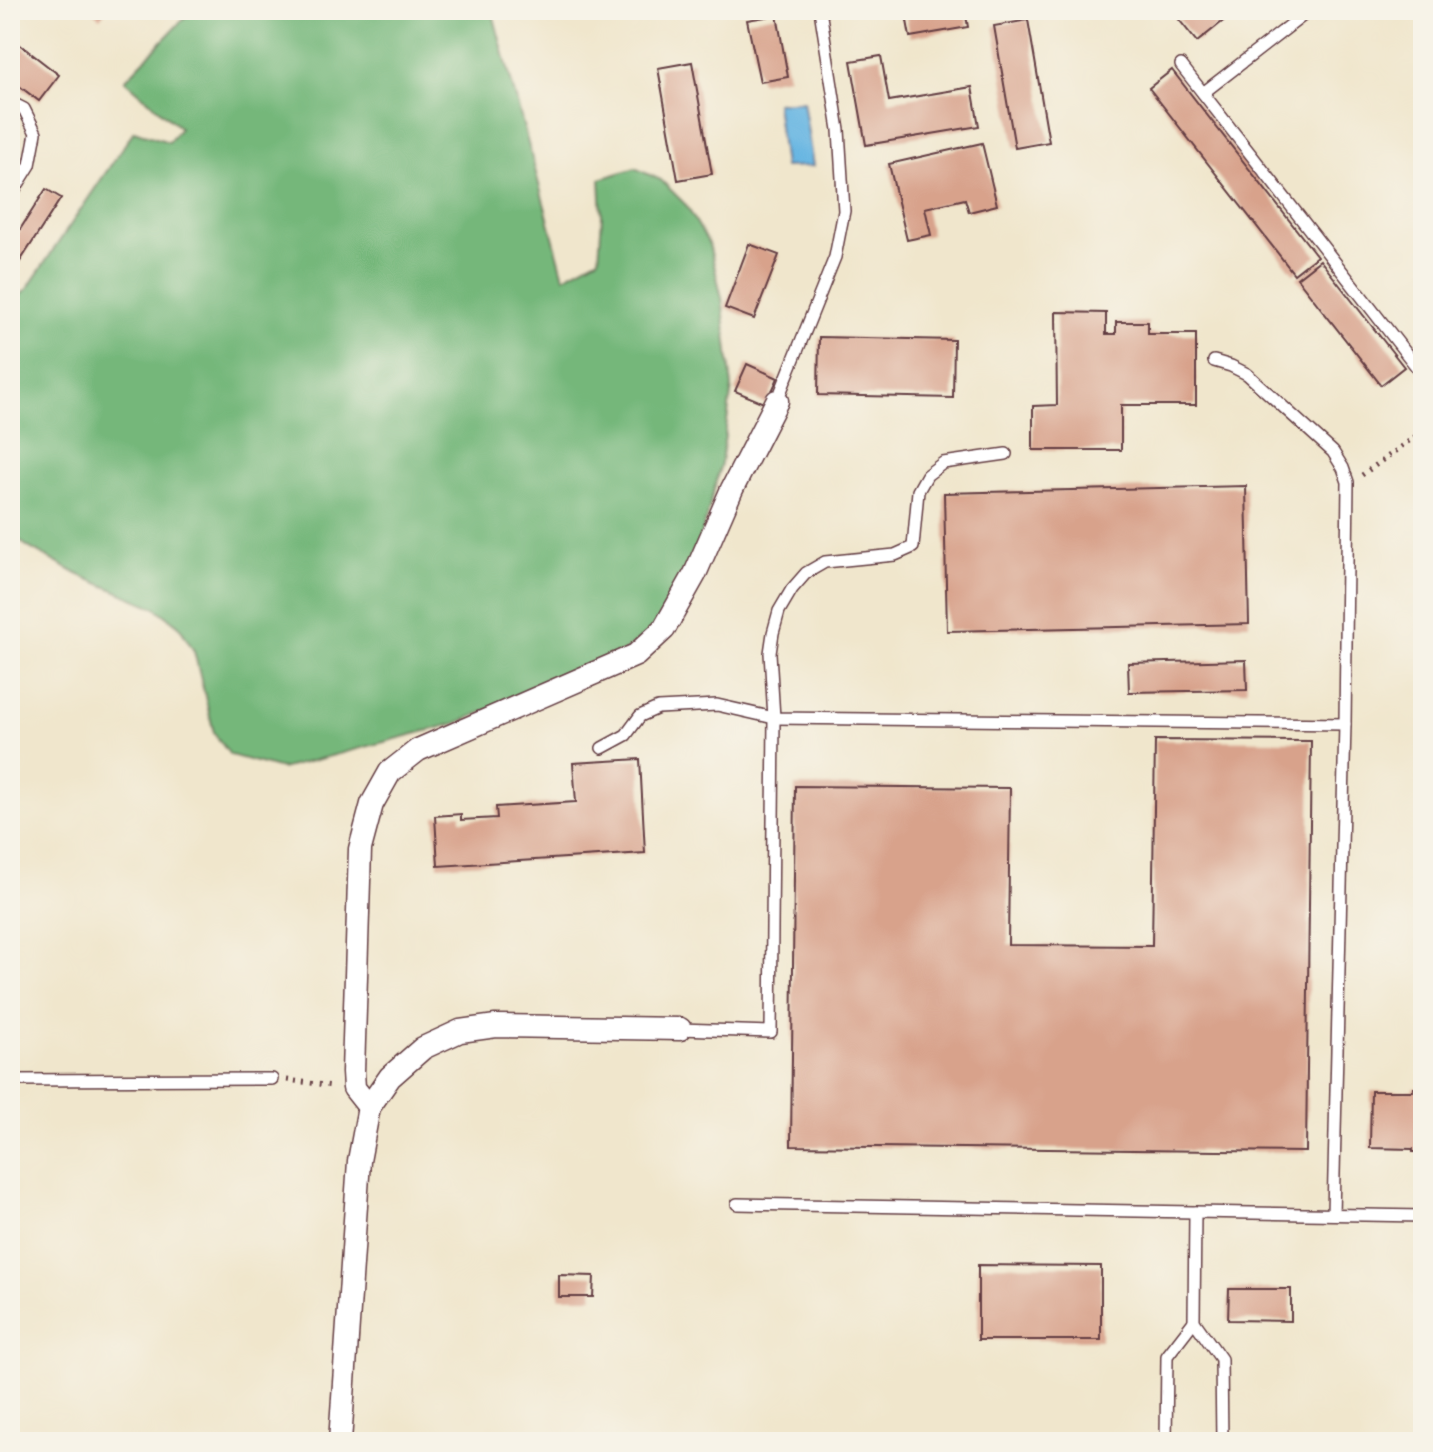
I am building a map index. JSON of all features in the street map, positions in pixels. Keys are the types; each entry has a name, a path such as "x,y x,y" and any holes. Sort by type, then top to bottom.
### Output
{"street":[{"path":"369,1107 354,1088 360,849 372,804 390,772 418,750 636,655 664,629 695,574 732,489 777,401"},
{"path":"340,1442 359,1161 369,1107 390,1077 423,1048 460,1031 496,1026 680,1029"}],"lane":[{"path":"777,401 835,257 844,211 839,130 820,10"},
{"path":"1203,93 1310,10"},
{"path":"1181,65 1423,375"},
{"path":"10,102 24,109 36,133 30,165 10,197"},
{"path":"1214,361 1247,374 1333,452 1348,482 1333,1214"},
{"path":"680,1029 771,1032 774,718 770,653 779,611 806,573 825,562 895,555 913,547 918,491 927,475 943,463 1006,454"},
{"path":"602,748 626,735 640,716 658,708 717,705 774,718 1345,724"},
{"path":"10,1080 272,1079"},
{"path":"737,1204 1423,1216"},
{"path":"1195,1212 1194,1321 1221,1359 1222,1442"},
{"path":"1166,1442 1167,1356 1194,1321"}],"path":[{"path":"1348,482 1423,431"},
{"path":"272,1079 354,1088"}],"green space":[{"path":"192,10 492,10 564,277 599,258 602,216 600,179 635,168 661,180 686,205 709,244 722,298 732,387 721,463 691,575 648,634 618,655 457,723 281,769 230,755 214,733 194,651 179,626 156,608 77,574 28,547 10,533 10,304 27,289 134,131 169,142 180,128 125,80"}],"water":[{"path":"803,101 813,166 784,167 776,103"}],"building":[{"path":"90,10 106,10 100,18"},
{"path":"905,10 965,10 968,27 910,37"},
{"path":"1185,10 1237,10 1197,42 1177,17"},
{"path":"777,15 788,77 760,82 747,20"},
{"path":"1028,20 1049,142 1015,148 994,26"},
{"path":"10,37 59,75 39,101 10,79"},
{"path":"881,56 889,101 972,87 979,126 866,145 851,61"},
{"path":"692,62 712,174 678,180 658,68"},
{"path":"1172,70 1317,256 1294,274 1149,88"},
{"path":"982,143 997,205 969,212 965,199 925,208 931,235 907,240 889,164"},
{"path":"46,189 61,198 10,277 10,245"},
{"path":"749,244 779,255 754,319 725,308"},
{"path":"1320,260 1404,367 1381,385 1297,278"},
{"path":"1056,312 1106,313 1106,334 1116,334 1116,322 1148,322 1148,334 1196,334 1196,405 1121,405 1121,450 1033,450 1033,406 1057,405"},
{"path":"819,337 954,340 953,398 818,395"},
{"path":"747,364 778,378 766,404 735,391"},
{"path":"1246,486 1249,624 947,631 944,493"},
{"path":"1246,660 1247,690 1129,692 1128,663"},
{"path":"1155,740 1311,741 1306,1152 791,1146 795,786 1010,788 1008,945 1152,946"},
{"path":"640,759 645,853 438,866 435,816 461,814 461,820 497,818 496,807 576,802 573,763"},
{"path":"1413,1088 1423,1088 1423,1152 1370,1148 1371,1091 1413,1091"},
{"path":"978,1265 1101,1266 1101,1340 978,1340"},
{"path":"559,1275 594,1276 593,1297 559,1297"},
{"path":"1229,1289 1291,1289 1291,1321 1228,1320"}]}
